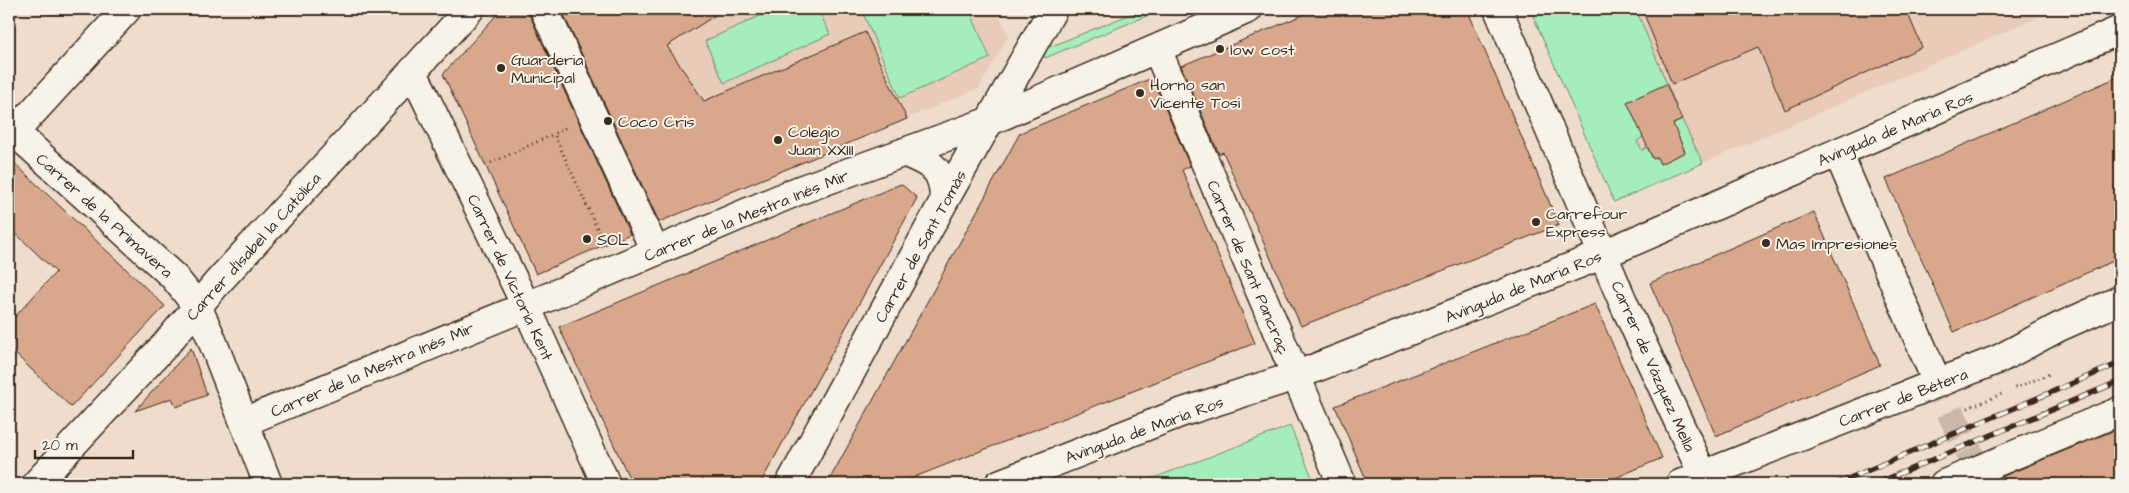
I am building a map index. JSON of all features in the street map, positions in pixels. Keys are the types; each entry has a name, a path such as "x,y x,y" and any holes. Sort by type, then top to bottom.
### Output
{"street":[{"path":"11,132 127,9"},
{"name":"Carrer d'Isabel la Catòlica","path":"36,484 166,344 197,306 470,9"},
{"path":"544,9 655,252"},
{"name":"Carrer de Sant Tomàs","path":"790,484 944,201 1053,9"},
{"name":"Carrer de la Mestra Inés Mir","path":"244,422 526,306 800,190 990,121 1248,9"},
{"name":"Carrer de Vázquez Mella","path":"1498,9 1628,312 1692,480"},
{"name":"Avinguda de Maria Ros","path":"999,484 1180,413 1294,376 1604,254 2120,30"},
{"name":"Carrer de Sant Pancraç","path":"1156,48 1294,376 1342,484"},
{"name":"Carrer de Victoria Kent","path":"413,72 526,306 606,484"},
{"name":"Carrer de la Primavera","path":"11,132 174,277 197,306 268,484"},
{"path":"904,152 929,162 939,171 942,178 944,201"},
{"path":"1838,153 1933,373"},
{"name":"Carrer de Bétera","path":"1692,480 1999,360 2059,327 2120,300"},
{"path":"1944,484 2120,411"}],"path":[{"path":"482,166 593,115"},
{"path":"554,134 606,249"},
{"path":"1968,408 2050,374"}],"shaded area":[{"name":"Colegio Juan XXIII","path":"617,9 996,9 1009,35 979,88 732,191"},
{"path":"1530,9 2057,9 1614,202"}],"green space":[{"path":"775,9 818,9 830,34 724,83 705,41"},
{"path":"861,9 969,9 990,58 900,98"},
{"path":"1143,9 1149,9 1151,14 1045,58 1042,50"},
{"path":"1530,9 1636,9 1676,106 1637,141 1642,150 1647,147 1653,159 1657,157 1660,163 1685,152 1677,134 1668,127 1682,120 1703,163 1614,202"},
{"path":"1290,426 1315,484 1138,484"}],"building":[{"path":"502,9 529,9 530,16 630,234 536,274 443,74"},
{"path":"561,9 725,9 667,46 704,101 865,32 907,119 659,222"},
{"path":"1317,9 1467,9 1559,225 1301,326 1223,152 1219,154 1181,66"},
{"path":"1642,9 1906,9 1922,47 1785,110 1758,47 1672,84"},
{"path":"2120,76 2120,258 1954,332 1886,179"},
{"path":"1152,78 1190,166 1182,170 1255,343 897,484 827,484 1020,133"},
{"path":"1666,84 1682,120 1673,124 1685,152 1660,164 1657,157 1653,159 1627,102"},
{"path":"9,158 165,306 71,407 9,348 9,323 56,272 9,227"},
{"path":"901,184 917,198 760,484 632,484 559,327"},
{"path":"1814,212 1880,365 1716,436 1650,283"},
{"path":"1595,304 1662,458 1601,484 1368,484 1335,406"},
{"path":"191,348 207,395 176,407 172,398 135,411"},
{"path":"2120,428 2120,484 1984,484"}],"tunnel":[{"path":"1933,373 1982,481"}],"railway":[{"path":"1836,484 2120,363"},
{"path":"1875,484 2120,381"}],"place":[{"name":"low cost","path":"1220,49"},
{"name":"Guarderia Municipal","path":"501,68"},
{"name":"Horno san Vicente Tosi","path":"1140,93"},
{"name":"Coco Cris","path":"608,121"},
{"name":"Colegio Juan XXIII","path":"778,140"},
{"name":"Carrefour Express","path":"1536,222"},
{"name":"SOL","path":"587,239"},
{"name":"Mas Impresiones","path":"1766,243"}]}
